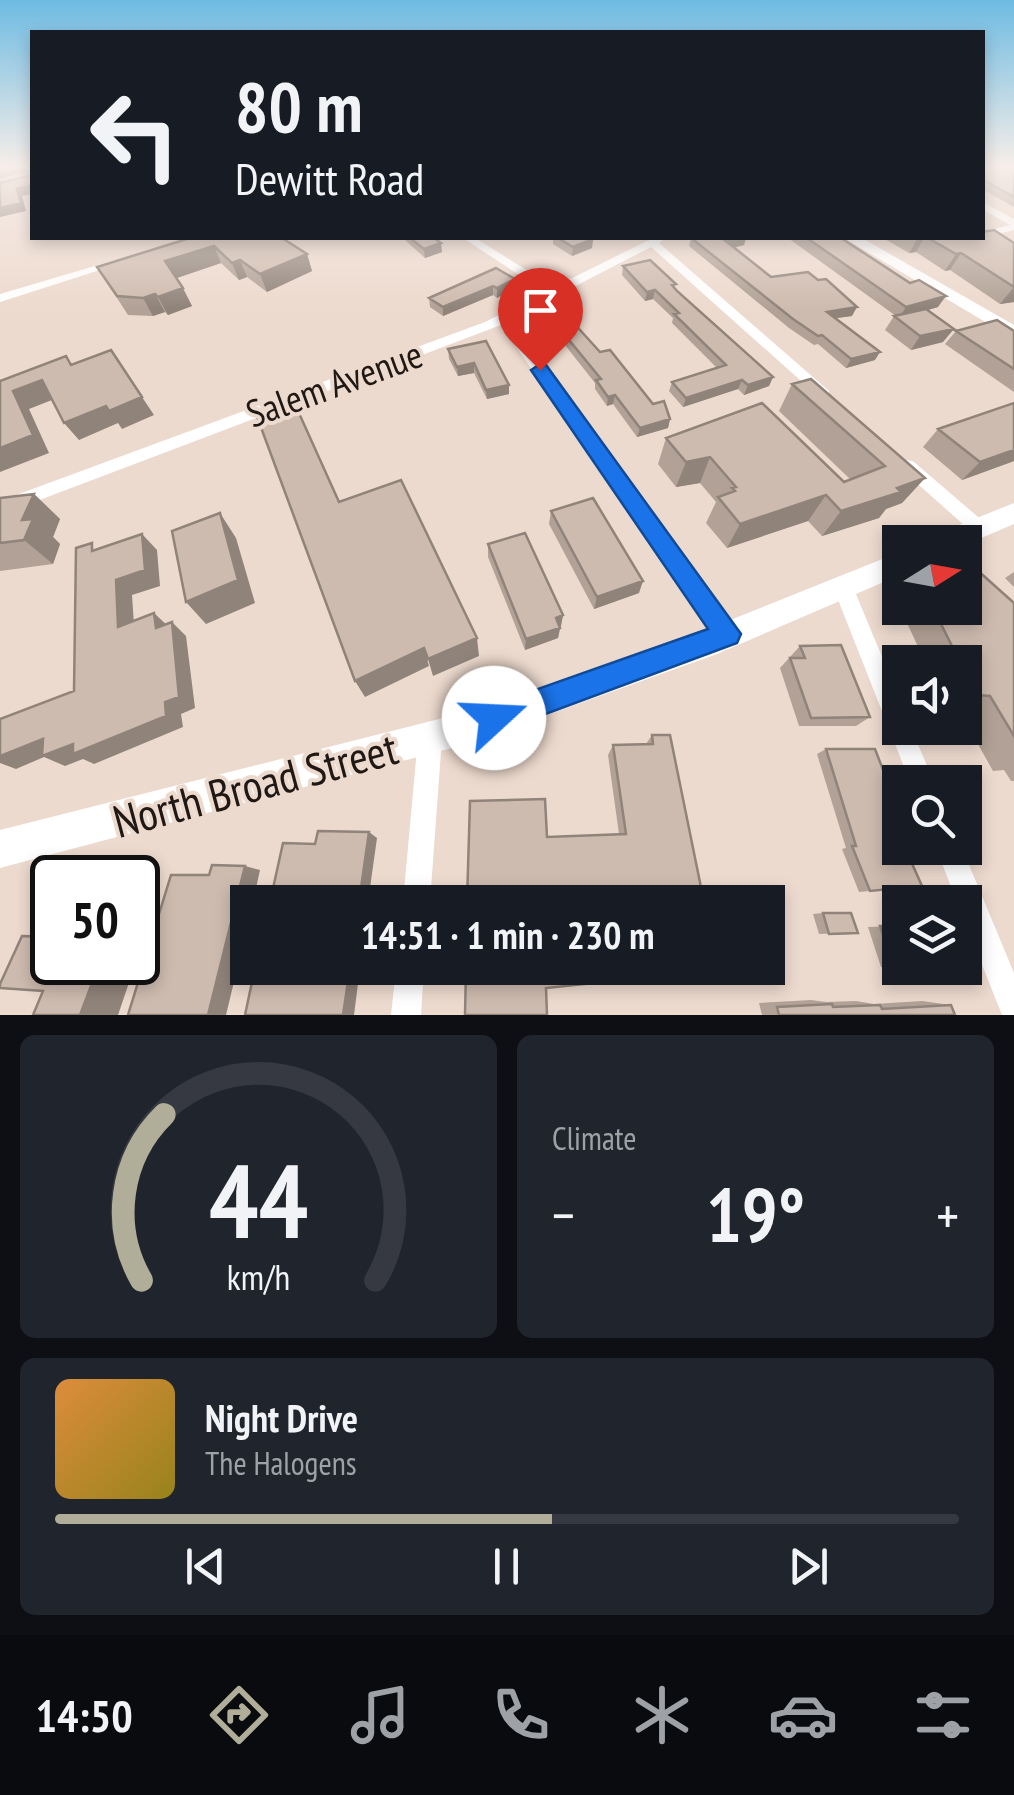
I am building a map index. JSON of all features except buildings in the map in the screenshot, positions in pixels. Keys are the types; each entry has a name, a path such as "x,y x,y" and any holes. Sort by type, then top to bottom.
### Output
{"main road":[{"path":"855,240 1014,332"},
{"path":"982,527 1014,513"},
{"name":"North Broad Street","path":"0,849 430,738 727,634 882,571"}],"street":[{"path":"985,233 1014,225"},
{"path":"471,240 556,294"},
{"path":"656,240 836,404"},
{"name":"Salem Avenue","path":"0,508 503,319 656,240"},
{"path":"0,298 126,260"},
{"path":"503,319 727,634"},
{"path":"894,455 976,525"},
{"path":"843,588 915,765"},
{"path":"417,885 430,738"},
{"path":"956,865 1014,1008"},
{"path":"406,1015 409,985"}],"route":[{"path":"494,718 727,634 540,370"}]}
